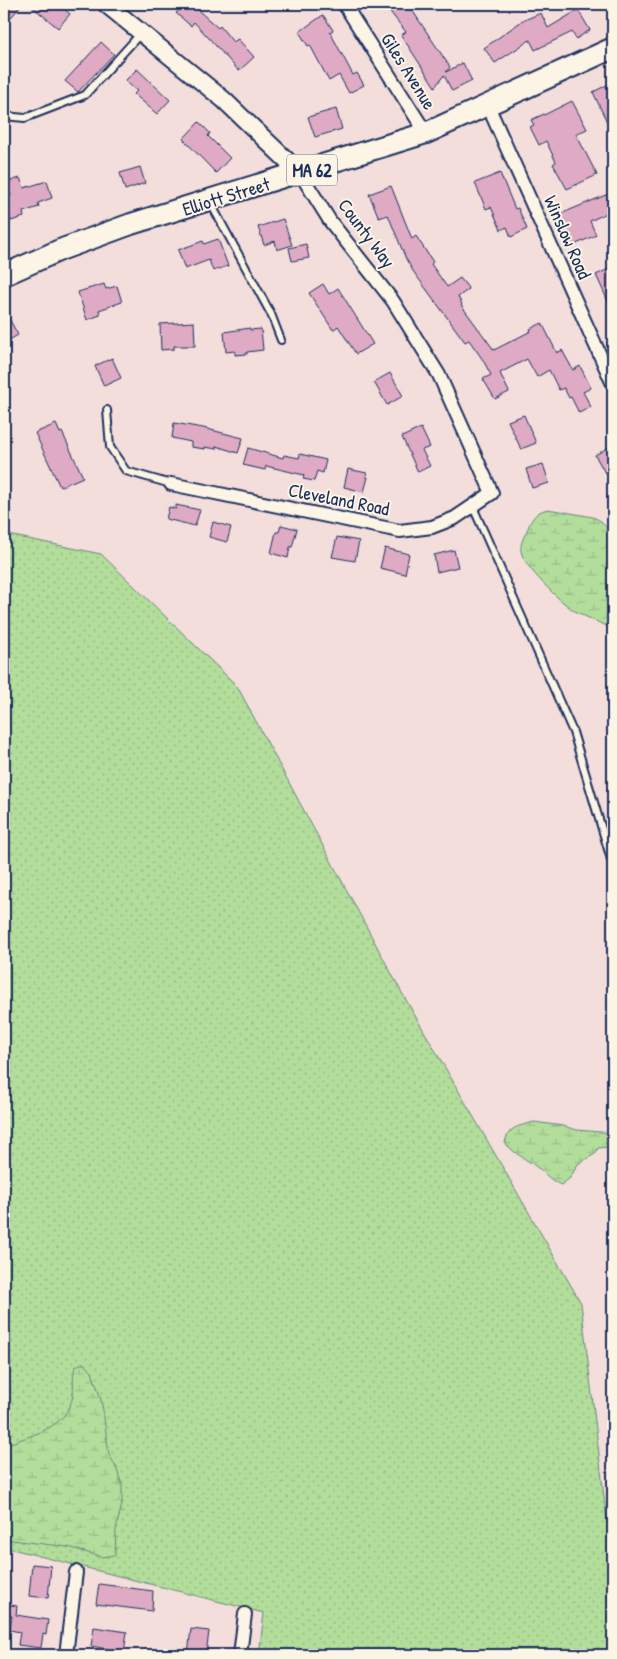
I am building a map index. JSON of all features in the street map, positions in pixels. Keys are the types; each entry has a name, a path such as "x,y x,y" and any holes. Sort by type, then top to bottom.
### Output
{"main road":[{"name":"Elliott Street","path":"4,275 97,236 426,133 613,48"}],"street":[{"name":"County Way","path":"106,4 224,100 300,173 330,221 393,301 439,375 492,493"},
{"name":"Giles Avenue","path":"344,4 426,133"},
{"name":"Winslow Road","path":"488,106 613,384"},
{"name":"Cleveland Road","path":"171,484 400,531 432,527 455,518 492,493"},
{"path":"66,1655 76,1572"},
{"path":"240,1655 245,1614"}],"lane":[{"path":"4,116 25,118 85,95 142,32"},
{"path":"210,200 271,314 281,340"},
{"path":"107,410 110,447 126,471 171,484"},
{"path":"473,507 573,732 613,866"}],"green space":[{"path":"548,509 593,517 601,521 607,528 613,548 613,629 569,607 544,584 523,558 521,544 530,524 536,514"},
{"path":"4,534 101,554 237,686 402,993 581,1303 613,1572 613,1655 259,1655 264,1613 4,1547"},
{"path":"534,1122 577,1130 613,1133 613,1149 608,1147 598,1148 595,1154 578,1164 570,1178 561,1185 554,1182 505,1143 512,1130"},
{"path":"85,1364 92,1372 103,1410 109,1455 116,1467 122,1485 122,1504 116,1529 115,1555 102,1557 68,1547 4,1539 4,1446 46,1429 63,1416 69,1407 73,1395 75,1367"}],"building":[{"path":"4,4 22,4 4,26"},
{"path":"29,4 58,4 70,14 58,28"},
{"path":"178,4 191,4 218,28 220,26 233,42 238,39 254,57 239,71 194,22 191,26 176,13 181,8"},
{"path":"384,4 408,4 450,67 446,72 463,63 472,81 452,91 444,75 435,87 401,35 406,32"},
{"path":"578,10 590,30 576,39 572,32 535,50 530,40 495,63 484,48 522,21 541,13 548,28"},
{"path":"323,15 333,30 330,32 353,75 357,73 364,85 349,93 339,75 329,81 310,45 308,46 299,32"},
{"path":"101,42 114,54 78,92 65,81"},
{"path":"137,69 170,100 157,114 134,94 137,91 125,81"},
{"path":"613,82 613,135 593,92"},
{"path":"572,101 587,129 576,134 597,175 567,189 553,164 556,162 546,141 539,145 530,127 534,125 531,120"},
{"path":"336,109 342,129 315,137 308,117"},
{"path":"199,122 210,133 208,136 230,158 216,173 183,139"},
{"path":"140,167 145,183 125,190 120,173"},
{"path":"500,173 515,209 518,208 527,229 511,237 507,227 501,230 491,207 486,209 475,183"},
{"path":"20,178 24,188 47,181 52,198 38,203 39,207 23,212 24,217 11,221 4,198 11,196 7,182"},
{"path":"391,186 412,239 416,236 433,262 431,264 447,287 460,278 469,289 458,297 461,305 494,350 531,331 530,329 542,323 557,353 562,350 573,370 580,366 591,388 583,392 591,407 579,413 564,388 559,390 549,370 537,377 527,359 500,373 509,392 495,399 483,379 491,375 483,360 469,340 465,342 413,271 406,259 388,215 379,218 369,194"},
{"path":"613,192 613,210 590,221 596,235 572,246 558,215"},
{"path":"283,219 292,245 277,250 275,241 264,245 258,227"},
{"path":"218,239 228,266 213,271 209,260 185,269 178,250 203,241 204,244"},
{"path":"306,244 309,258 292,261 289,248"},
{"path":"613,267 613,312 596,275"},
{"path":"104,284 106,289 117,286 122,302 99,310 100,315 87,320 78,292"},
{"path":"323,284 329,294 338,288 373,344 356,354 338,326 333,330 309,293"},
{"path":"4,309 18,335 4,343"},
{"path":"194,322 195,346 174,346 174,349 161,350 160,324"},
{"path":"250,328 250,330 261,329 263,350 235,355 235,351 226,352 224,332"},
{"path":"112,358 121,378 104,386 95,366"},
{"path":"390,373 403,396 387,405 374,382"},
{"path":"524,415 536,443 521,449 508,421"},
{"path":"174,423 243,438 238,453 216,446 216,449 191,447 191,442 172,438"},
{"path":"56,424 60,433 62,432 83,477 60,487 35,433"},
{"path":"421,428 430,447 422,450 430,466 418,472 402,437"},
{"path":"613,445 613,469 605,473 595,455"},
{"path":"248,448 283,458 284,455 299,458 300,454 326,460 323,473 317,471 314,481 303,479 304,475 266,466 265,470 243,465"},
{"path":"543,464 549,483 532,488 526,469"},
{"path":"348,469 367,473 366,477 368,477 364,492 344,487"},
{"path":"176,505 200,510 195,526 166,519 169,507 176,509"},
{"path":"213,522 231,527 227,542 209,537"},
{"path":"281,525 297,529 288,558 271,553 276,532 279,532"},
{"path":"337,537 359,541 355,561 332,557"},
{"path":"385,548 409,554 405,574 380,568"},
{"path":"454,550 458,567 437,572 434,555"},
{"path":"32,1564 51,1566 48,1598 29,1596"},
{"path":"99,1584 153,1591 152,1611 96,1604"},
{"path":"4,1604 17,1606 16,1615 48,1620 46,1635 43,1634 41,1648 18,1645 20,1632 10,1630 12,1616 4,1615"},
{"path":"94,1627 127,1632 124,1652 91,1646"},
{"path":"191,1629 209,1631 206,1655 188,1654"}]}
